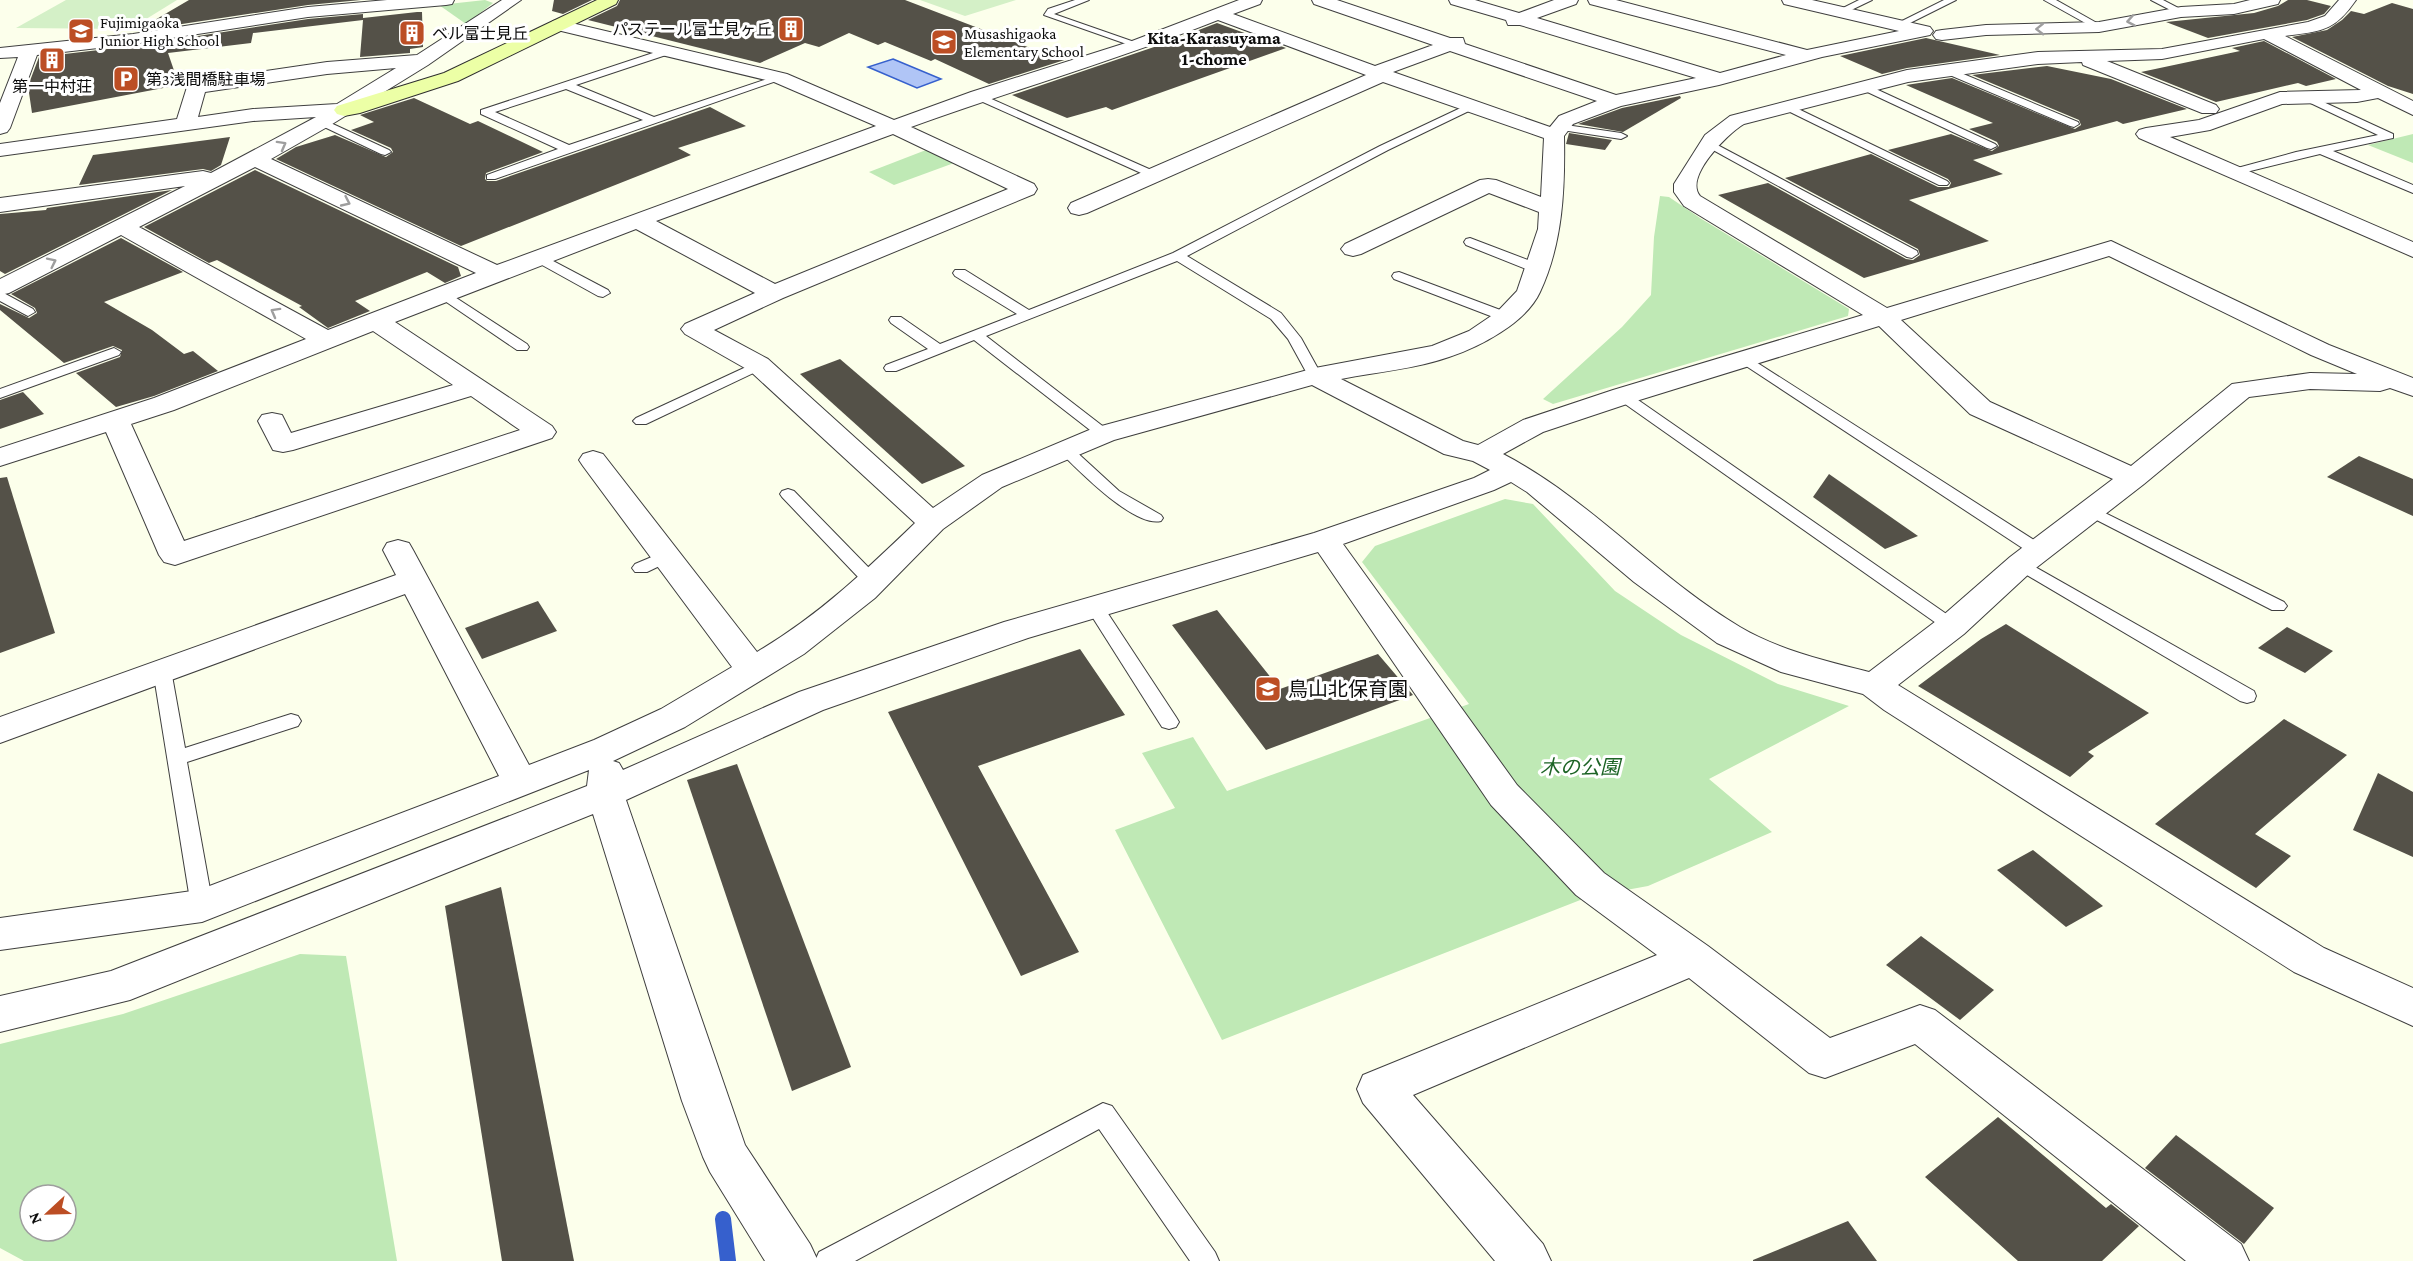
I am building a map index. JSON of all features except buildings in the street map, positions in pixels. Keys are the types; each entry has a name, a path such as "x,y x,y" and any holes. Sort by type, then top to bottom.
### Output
{"street":[{"path":"0,53 133,39 308,12 446,0"},
{"path":"0,288 255,159 344,110 513,0"},
{"path":"0,150 253,115 360,107 451,77 610,0"},
{"path":"0,456 164,404 538,257 978,96 1138,45 1254,0"},
{"path":"1320,0 1615,101"},
{"path":"1456,0 1719,79"},
{"path":"1078,208 1378,74 1570,0"},
{"path":"1596,0 1808,55"},
{"path":"1790,0 2038,58"},
{"path":"2134,478 1980,408 1884,317 1692,201 1684,192 1684,184 1708,143 1722,127 1737,120 1907,76 2038,58 2162,54 2311,27 2331,20 2348,0"},
{"path":"0,934 202,906 607,749 673,718 792,646 864,591 932,522 992,481 1104,434 1315,376 1439,352 1478,336 1506,317 1528,293 1549,230 1556,131 1566,120 1584,111 1615,101 1719,79 1808,55 1933,33 2098,27 2181,12 2234,9 2264,1"},
{"path":"1217,14 1469,107 1556,131"},
{"path":"559,25 780,78 894,127 1026,189 774,293 694,329 759,366 932,522"},
{"path":"2268,34 2413,109"},
{"path":"0,128 5,102 30,50"},
{"path":"2077,56 2209,109"},
{"path":"186,124 197,87 327,68 421,61"},
{"path":"2381,92 2357,96 2280,98 2203,126 2146,134 2413,250"},
{"path":"255,159 496,273"},
{"path":"0,205 154,182 219,176"},
{"path":"1353,249 1488,185 1551,209"},
{"path":"638,221 774,293"},
{"path":"123,227 327,340"},
{"path":"0,1014 115,988 605,794 811,701 1016,630 1325,540 1484,484 1497,462 1533,426 1623,396 2111,248 2320,350 2406,386"},
{"path":"115,420 175,555 542,432 376,321"},
{"path":"1315,376 1454,448 1497,462 1537,486 1645,575 1729,635 1792,664 1875,685 1896,701 2309,960 2413,1008"},
{"path":"1875,685 1952,626 2030,558 2134,478 2241,390 2310,381 2406,386"},
{"path":"272,421 283,444 474,387"},
{"path":"593,460 654,562 752,670"},
{"path":"1325,540 1504,795 1590,884 1693,958 1825,1059 1920,1023 2224,1261"},
{"path":"398,550 520,782"},
{"path":"0,730 414,580"},
{"path":"607,749 605,794 705,1101 726,1157 793,1261"},
{"path":"1526,1261 1379,1089 1693,958"}],"lane":[{"path":"1084,0 1051,11 1049,15 1138,45"},
{"path":"1840,12 1867,0"},
{"path":"1899,25 1951,0"},
{"path":"2049,0 2098,27"},
{"path":"2156,0 2181,12"},
{"path":"568,149 484,112 668,51"},
{"path":"1949,71 2074,124"},
{"path":"491,177 780,78"},
{"path":"566,85 652,120"},
{"path":"1865,87 1991,146"},
{"path":"978,96 1154,175"},
{"path":"2234,172 2389,136 2306,97"},
{"path":"891,368 1178,256 1384,148 1469,107"},
{"path":"1788,107 1943,183"},
{"path":"322,122 385,152"},
{"path":"1556,131 1621,136"},
{"path":"1708,143 1912,254"},
{"path":"2321,150 2413,189"},
{"path":"1470,242 1536,268"},
{"path":"1178,256 1276,316 1294,338 1315,376"},
{"path":"538,257 603,293"},
{"path":"960,273 1028,315"},
{"path":"1399,276 1506,317"},
{"path":"444,294 522,347"},
{"path":"0,295 28,312"},
{"path":"896,320 939,350"},
{"path":"976,335 1104,434"},
{"path":"0,394 114,352"},
{"path":"1744,359 2030,558 2247,696"},
{"path":"641,422 759,366"},
{"path":"1623,396 1952,626"},
{"path":"1066,450 1113,494 1155,518"},
{"path":"788,494 864,573 878,577"},
{"path":"2091,511 2278,606"},
{"path":"1095,607 1169,722"},
{"path":"162,670 202,906"},
{"path":"177,758 291,721"},
{"path":"828,1261 1103,1114 1206,1261"}],"green space":[{"path":"66,0 177,0 130,29 16,28"},
{"path":"485,0 493,3 466,24 439,5"},
{"path":"920,0 1016,0 965,16"},
{"path":"2413,134 2413,163 2368,145"},
{"path":"926,150 954,163 894,185 869,172"},
{"path":"1660,196 1669,197 1849,309 1848,316 1553,404 1543,399 1622,327 1651,295 1654,237"},
{"name":"木の公園","path":"1505,499 1533,504 1615,591 1681,635 1778,684 1849,706 1709,779 1772,832 1648,886 1588,897 1222,1040 1115,830 1175,808 1142,753 1193,737 1227,791 1469,704 1362,562 1375,546"},
{"path":"300,954 346,956 397,1261 24,1261 0,1248 0,1044 123,1014"}],"water":[{"path":"893,59 941,79 917,88 868,67"}],"waterway":[{"path":"723,1219 728,1261"}],"place":[{"name":"パステール富士見ヶ丘","path":"791,29"},
{"name":"Fujimigaoka Junior High School","path":"81,31"},
{"name":"ベル富士見丘","path":"412,33"},
{"name":"Musashigaoka Elementary School","path":"944,42"},
{"name":"第一中村荘","path":"52,60"},
{"name":"第3浅間橋駐車場","path":"126,79"},
{"name":"鳥山北保育園","path":"1268,689"}],"district":[{"name":"Kita-Karasuyama 1-chome","path":"1214,48"}]}
